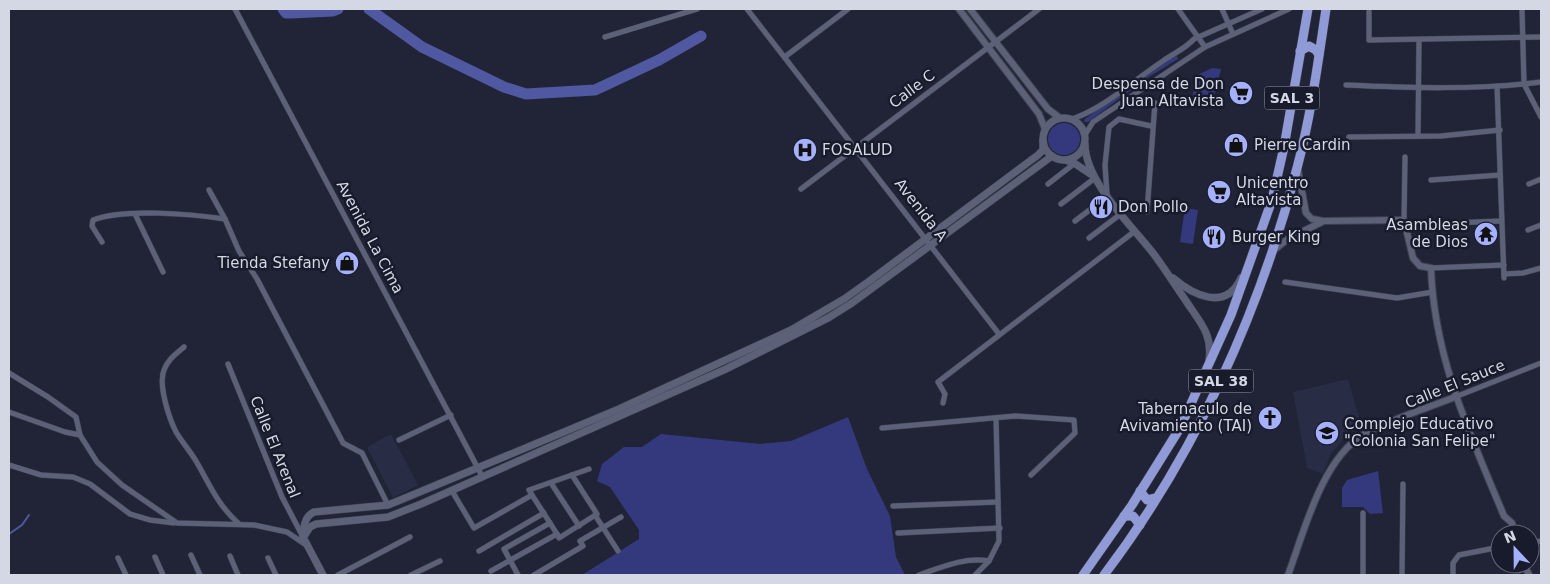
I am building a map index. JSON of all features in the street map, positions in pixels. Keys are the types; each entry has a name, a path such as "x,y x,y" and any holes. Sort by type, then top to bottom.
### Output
{"highway":[{"name":"SAL 3","path":"1275,187 1308,9"},
{"name":"SAL 3","path":"1298,167 1326,11"},
{"path":"1306,20 1311,26 1319,26 1324,23 1326,11"},
{"path":"1300,51 1309,46 1316,50 1319,55"},
{"name":"SAL 38","path":"1104,575 1140,525 1215,393 1258,291 1298,167"},
{"name":"SAL 38","path":"1083,575 1124,516 1180,428 1231,315 1268,216 1275,187"},
{"path":"1140,491 1147,500 1156,498"},
{"path":"1124,516 1133,516 1140,525"}],"main road":[{"path":"303,537 310,527 316,524 388,517 452,491 482,476 726,370 797,335 852,303 1038,155 1042,150 1045,129 1060,118 1072,119 1081,126 1085,135 1085,157 1096,179 1167,272 1208,335 1209,360 1198,391"},
{"path":"1043,140 1046,149 1052,156 1075,163 1096,179"},
{"path":"1062,160 1077,156 1085,144"},
{"path":"323,575 303,537 305,521 308,515 314,512 388,505 619,409 791,330 844,299 1052,156"},
{"path":"1167,272 1186,288 1202,296 1226,295 1238,284 1268,216"}],"street":[{"name":"Avenida La Cima","path":"235,9 480,468 482,476"},
{"path":"605,37 697,9"},
{"name":"Avenida A","path":"747,9 786,56 999,334"},
{"path":"786,56 848,9"},
{"path":"959,9 1039,114 1045,129"},
{"path":"970,9 1048,109 1060,118"},
{"name":"Calle C","path":"801,189 1039,9"},
{"path":"1178,9 1205,47"},
{"path":"1222,9 1232,34"},
{"path":"1072,119 1085,114 1197,37 1262,9"},
{"path":"1085,135 1093,122 1183,60 1232,34 1289,9"},
{"path":"1522,9 1524,84 1541,117"},
{"path":"1369,12 1369,40 1541,37"},
{"path":"1418,136 1419,40"},
{"path":"1178,51 1183,60"},
{"path":"1346,85 1419,88 1497,86 1541,82"},
{"path":"1497,86 1504,276 1541,268"},
{"path":"1147,212 1151,126 1155,104"},
{"path":"1074,221 1107,195 1105,166 1109,126 1119,119 1151,126"},
{"path":"1349,136 1441,136 1500,130"},
{"path":"1405,157 1404,220 1414,261 1420,266 1431,268 1504,265"},
{"path":"1048,184 1075,163"},
{"path":"1061,204 1096,179 1105,166"},
{"path":"1298,167 1306,213 1312,218 1323,221 1404,220"},
{"path":"1431,180 1500,175"},
{"path":"1529,184 1541,179"},
{"path":"209,190 225,219 239,251 257,279 343,443 362,453 388,505"},
{"path":"1089,238 1122,213"},
{"path":"102,242 92,226 93,220 102,216 135,214 225,219"},
{"path":"135,214 163,272"},
{"path":"1272,252 1289,238 1323,221"},
{"path":"1428,224 1501,221"},
{"path":"1528,230 1541,225"},
{"path":"943,403 945,394 938,382 1135,231"},
{"path":"1431,268 1441,350 1456,397 1504,516 1510,520 1511,524"},
{"path":"1285,282 1397,298 1433,292"},
{"path":"184,347 171,357 163,371 166,406 175,429 204,474 214,495 225,511 238,523"},
{"name":"Calle El Sauce","path":"1288,575 1324,480 1340,455 1367,433 1541,363"},
{"name":"Calle El Arenal","path":"228,364 282,497 303,537"},
{"path":"9,372 48,396 76,418 80,435 97,462 122,485 176,523"},
{"path":"9,412 65,432 80,435"},
{"path":"399,440 451,415"},
{"path":"882,428 1033,416 1075,421 1075,433 1031,475"},
{"path":"975,575 989,561 999,541 996,418"},
{"path":"9,465 41,475 73,477 90,484 130,514 150,520 176,523 238,523 287,532 308,547"},
{"path":"589,470 529,490 559,538 595,515"},
{"path":"572,475 618,551"},
{"path":"551,482 579,526"},
{"path":"1402,575 1403,484"},
{"path":"452,491 474,528 532,495"},
{"path":"893,506 998,502"},
{"path":"479,552 544,513"},
{"path":"1363,513 1363,575"},
{"path":"534,575 583,546 580,541 621,517"},
{"path":"518,575 504,550 550,523"},
{"path":"898,533 1000,528"},
{"path":"491,571 558,534"},
{"path":"338,575 410,537"},
{"path":"1454,575 1453,563 1459,555 1490,549"},
{"path":"191,555 200,575"},
{"path":"155,556 164,575"},
{"path":"230,556 238,575"},
{"path":"118,558 126,575"},
{"path":"268,558 276,575"},
{"path":"919,575 952,564 976,559 989,561"},
{"path":"411,575 440,561"}],"shaded area":[{"path":"1177,56 1178,59 1147,78 1088,122 1084,122 1085,119 1144,75"},
{"path":"1212,68 1221,69 1212,104 1192,103 1195,76"},
{"path":"1064,123 1070,124 1075,128 1079,133 1079,145 1075,150 1070,154 1064,155 1058,154 1053,150 1049,145 1048,139 1049,133 1053,128 1058,124"},
{"path":"1185,208 1198,210 1193,244 1180,242"},
{"name":"Complejo Educativo \"Colonia San Felipe\"","path":"1348,379 1361,425 1343,440 1331,454 1323,474 1307,468 1293,392"},
{"path":"848,417 867,469 890,516 896,557 905,575 582,575 639,539 639,530 610,487 597,481 602,464 624,447 642,447 661,434 760,444 791,441"},
{"path":"391,434 418,485 393,498 367,447"},
{"path":"1378,471 1383,513 1370,514 1363,507 1342,507 1342,488 1347,480"}],"waterway":[{"path":"283,9 286,13 333,11 338,9"},
{"path":"369,9 422,47 504,87 526,94 595,90 659,60 701,36"},
{"path":"9,534 22,525 29,515"}],"place":[{"name":"Despensa de Don Juan Altavista","path":"1241,93"},
{"name":"Pierre Cardin","path":"1236,145"},
{"name":"FOSALUD","path":"805,150"},
{"name":"Unicentro Altavista","path":"1219,192"},
{"name":"Don Pollo","path":"1101,207"},
{"name":"Asambleas de Dios","path":"1486,234"},
{"name":"Burger King","path":"1214,237"},
{"name":"Tienda Stefany","path":"347,263"},
{"name":"Tabernaculo de Avivamiento (TAI)","path":"1270,418"},
{"name":"Complejo Educativo \"Colonia San Felipe\"","path":"1327,433"}]}
